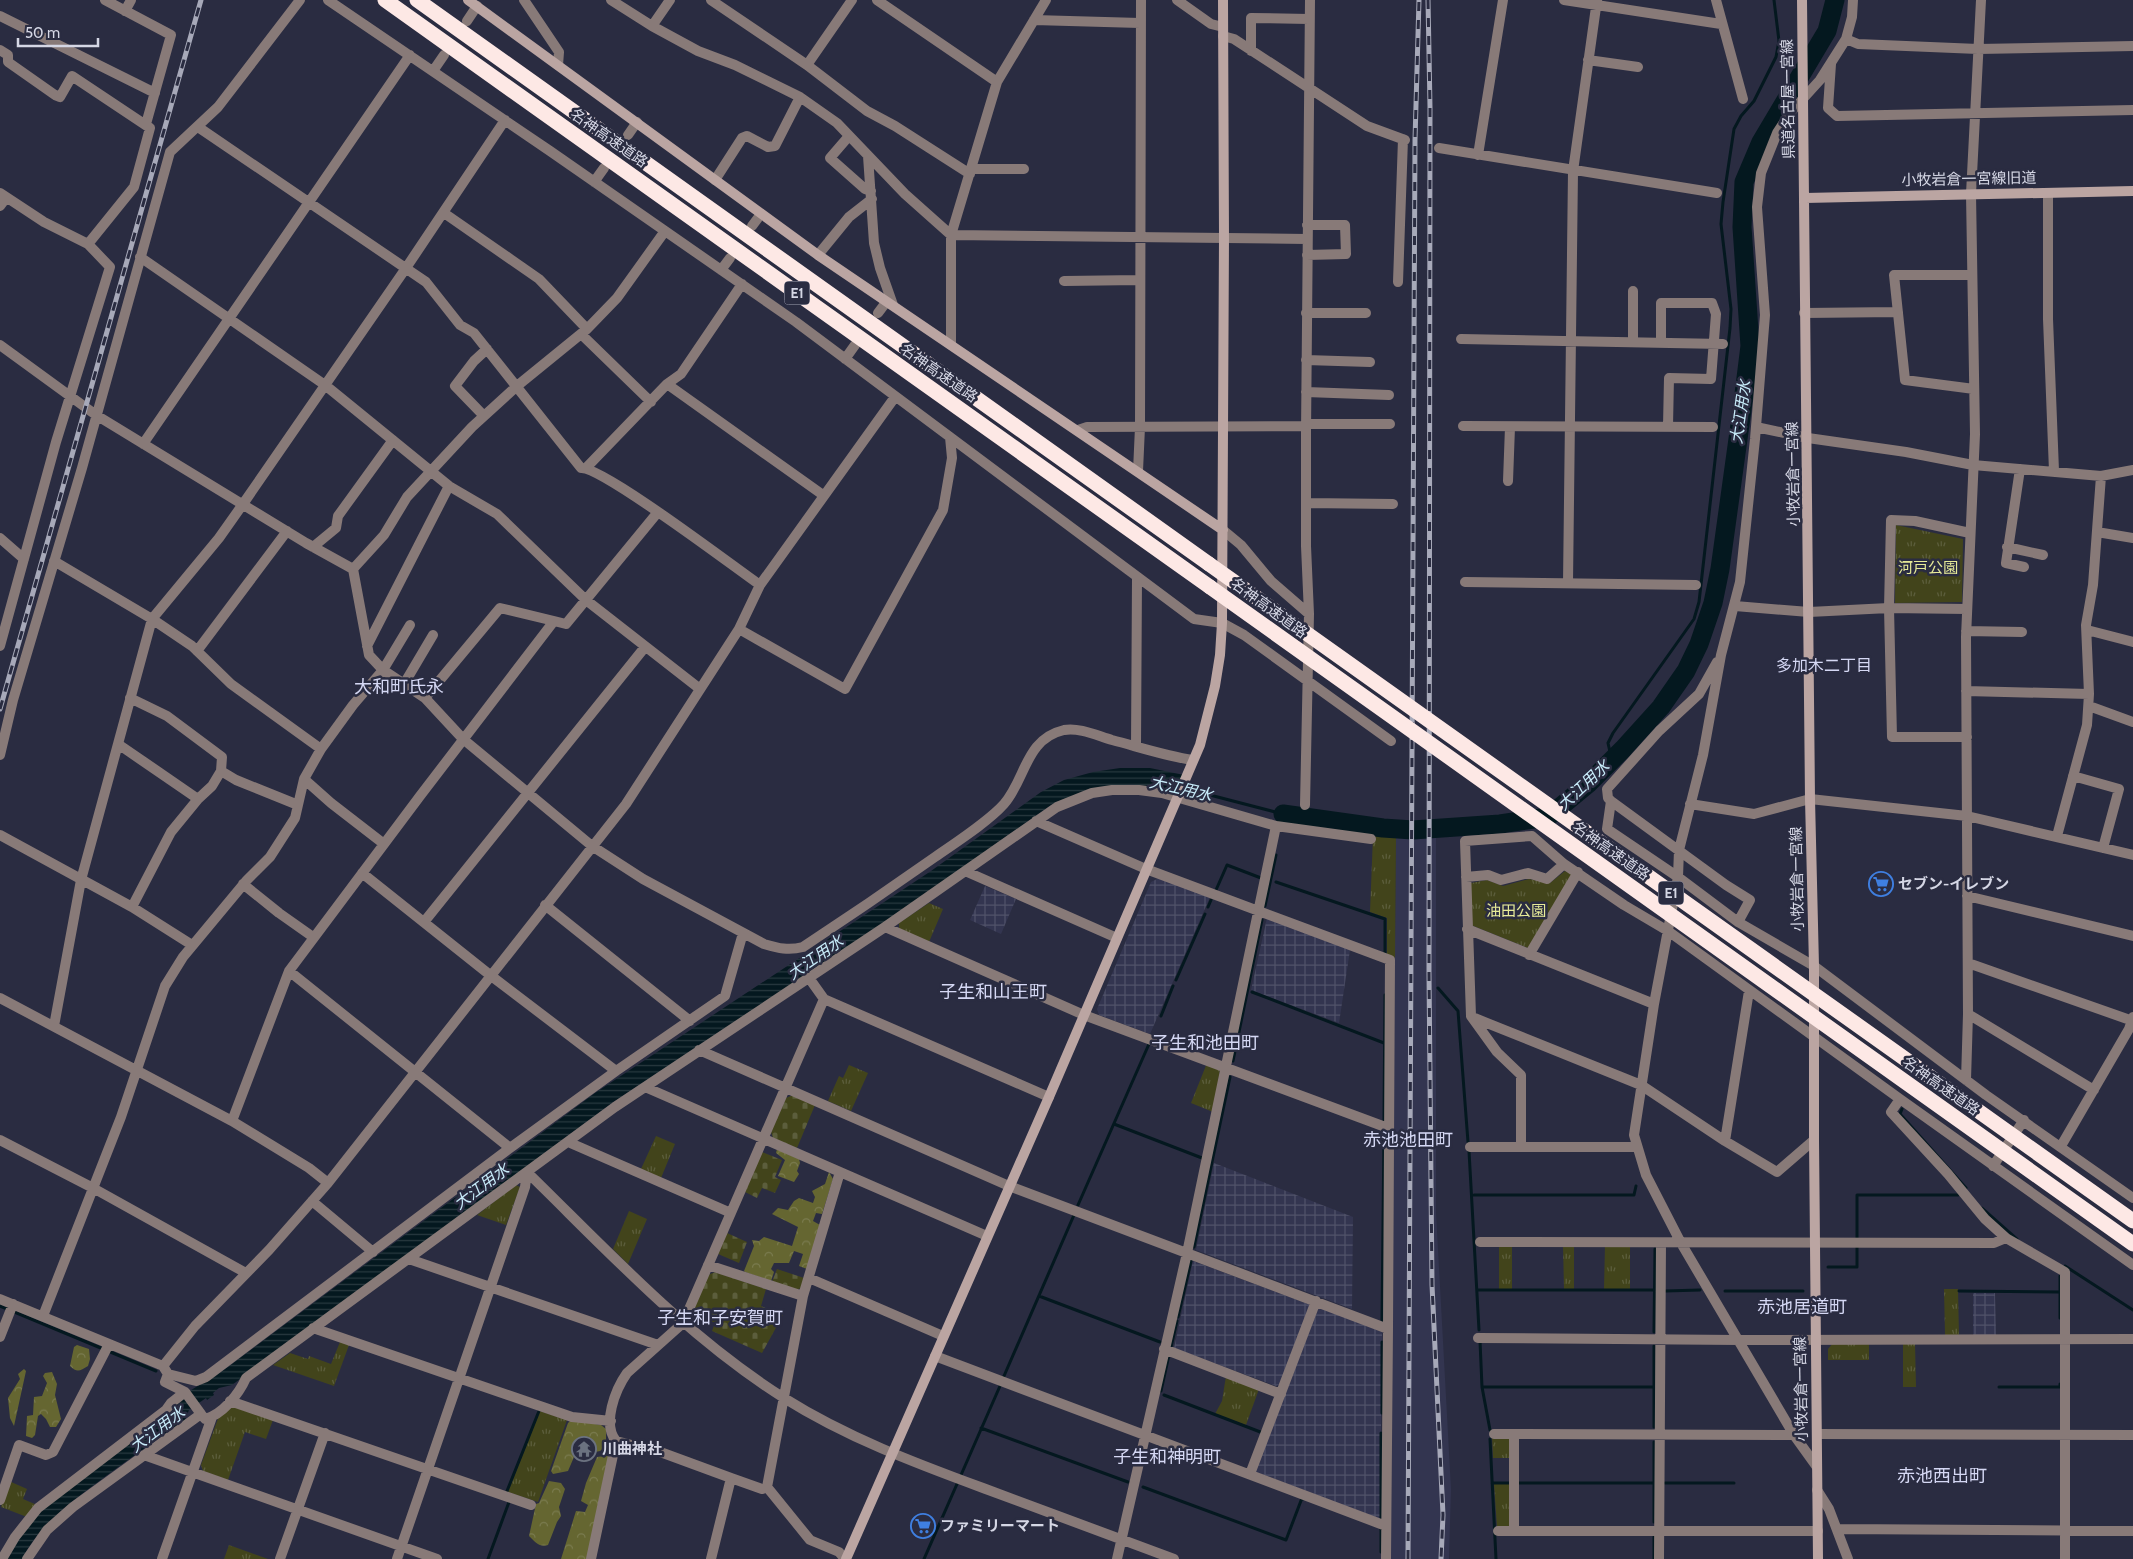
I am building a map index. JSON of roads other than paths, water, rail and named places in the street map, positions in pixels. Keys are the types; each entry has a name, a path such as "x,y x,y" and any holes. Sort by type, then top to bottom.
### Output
{"highway":[{"name":"名神高速道路","path":"384,0 2133,1244"},
{"name":"名神高速道路","path":"417,0 2133,1221"}],"street":[{"path":"104,0 171,35 146,124"},
{"path":"125,11 131,0"},
{"path":"0,755 16,691 170,152 198,128 218,107 300,0"},
{"path":"328,0 742,284 1194,619 1222,623 1244,635 1391,741"},
{"path":"468,0 818,255 1224,530 1241,545 1271,581 1309,614"},
{"path":"524,0 559,52 558,65"},
{"path":"611,0 652,26 698,51 735,65 800,97 837,123 905,194 951,235 1139,239 1224,237 1306,239"},
{"path":"652,26 670,0"},
{"path":"712,0 807,66 867,111 971,172 1024,169"},
{"path":"807,66 852,0"},
{"path":"877,0 997,82"},
{"path":"951,344 951,235 997,82 1046,0"},
{"path":"1138,471 1140,427 1141,0"},
{"path":"1177,0 1251,51 1367,126 1404,139 1398,282"},
{"path":"840,1172 803,1296 767,1487 810,1540 839,1552 846,1559 1049,1097 1188,773 1206,722 1215,686 1220,655 1222,623 1224,530 1223,0"},
{"path":"1305,805 1309,614 1306,502 1306,239 1310,0"},
{"path":"1478,155 1503,0"},
{"path":"1564,0 1597,2 1722,24"},
{"path":"1716,0 1743,99"},
{"name":"県道名古屋一宮線","path":"1802,0 1805,198"},
{"path":"1817,1467 1794,1434 1681,1243 1646,1175 1636,1147 1634,1135 1654,1004 1678,877 1679,850 1703,755 1722,655 1740,582 1756,428 1765,315 1757,207 1761,173 1777,132 1803,95 1820,80 1846,39 1852,17 1853,0"},
{"path":"1966,1080 1968,963 1966,631 1974,390 1971,194 1981,0"},
{"path":"1568,583 1573,171 1597,2"},
{"path":"467,21 477,6"},
{"path":"0,16 155,93"},
{"path":"1251,51 1250,18 1309,19"},
{"path":"1034,20 1140,23"},
{"path":"1846,39 1858,44 1978,49 2133,46"},
{"path":"0,50 8,55 8,62 55,95 60,97 72,76 150,128 134,187 88,244"},
{"path":"143,444 410,55"},
{"path":"433,71 444,55"},
{"path":"1588,60 1638,67"},
{"path":"1831,63 1828,108 1837,116 2133,110"},
{"path":"715,180 742,138 747,136 768,148 775,146 800,97"},
{"path":"54,1026 82,880 152,619 219,538 444,213 505,120"},
{"path":"628,135 637,122"},
{"path":"198,128 426,282 460,325 474,333 581,468 586,468 608,479 658,512 760,585"},
{"path":"849,136 830,158 871,195"},
{"path":"1439,148 1717,193"},
{"path":"868,156 874,243 890,303"},
{"path":"594,182 604,168"},
{"name":"小牧岩倉一宮線旧道","path":"1805,198 2133,191"},
{"path":"2048,193 2048,319 2054,471"},
{"path":"818,255 849,217 871,195"},
{"name":"小牧岩倉一宮線","path":"1805,198 1804,313 1808,438 1810,799 1814,966 1818,1559"},
{"path":"0,646 70,396 110,267 88,244 2,199"},
{"path":"444,213 539,279 584,332 651,402"},
{"path":"752,226 761,214"},
{"path":"1306,255 1346,254 1345,226 1307,225"},
{"path":"353,569 384,535 407,497 484,416 517,386 584,332 617,298 665,231"},
{"path":"140,257 325,385 449,486 496,514 586,600 700,689"},
{"path":"721,270 730,258"},
{"path":"1972,275 1894,275 1906,380 1974,390"},
{"path":"1064,281 1139,280"},
{"path":"586,468 667,384 681,374 742,284"},
{"path":"1633,291 1633,342"},
{"path":"878,313 890,303"},
{"path":"1660,343 1662,303 1712,303 1716,314 1719,344 1711,379 1669,378 1668,426"},
{"path":"1804,313 1898,312"},
{"path":"1306,313 1366,313"},
{"path":"1461,339 1719,344"},
{"path":"845,359 855,346"},
{"path":"1,347 96,415 286,531 353,569"},
{"path":"484,416 455,386 487,349"},
{"path":"1306,360 1370,362"},
{"path":"667,384 823,495"},
{"path":"1306,392 1389,395"},
{"path":"895,397 760,585 739,629 626,804 328,1182 196,1326 166,1370 165,1382 185,1392 205,1419 212,1417 240,1392 246,1378 568,1142 699,1050 885,927 1057,807 1099,792 1139,790 1178,795 1276,826 1371,839"},
{"path":"1078,430 1087,427 1390,424"},
{"path":"1463,426 1714,427"},
{"path":"1508,480 1510,427"},
{"path":"1756,428 1808,438 1906,452 1973,465 2101,476 2133,470"},
{"path":"739,629 845,689 943,510 952,458 950,437"},
{"path":"313,547 336,528 338,516 393,440"},
{"path":"2020,469 2006,563 2024,567"},
{"path":"2057,836 2087,725 2089,694 2087,630 2098,532 2101,476"},
{"path":"367,646 449,486"},
{"path":"1306,502 1393,504"},
{"path":"425,698 500,608 566,624 658,512"},
{"path":"1966,737 1892,737 1888,608 1890,520 1915,521 1970,533"},
{"path":"197,651 286,531"},
{"path":"2098,532 2133,538"},
{"path":"0,538 24,559"},
{"path":"2007,547 2043,554"},
{"path":"54,560 152,619 197,651 232,684 321,749"},
{"path":"353,569 368,655 382,670 425,698 463,739 592,846 643,879 764,944 780,949 791,950 802,947 964,837 1003,805 1016,787 1030,754 1038,744 1052,735 1065,730 1081,731 1174,757 1193,760"},
{"path":"1136,746 1137,578"},
{"path":"1465,582 1696,585"},
{"path":"1735,606 1809,612 1888,608 1967,609"},
{"path":"232,1121 289,971 554,621"},
{"path":"43,1316 121,1117 165,986 192,945 243,884 270,857 296,818 304,779 321,749 353,705 382,670 410,625"},
{"path":"2087,630 2133,642"},
{"path":"1966,631 2022,632"},
{"path":"404,684 433,635"},
{"path":"424,922 645,647"},
{"path":"1722,655 1699,694 1659,731 1607,789 1608,798 1750,900 1738,922"},
{"path":"1966,691 2089,694"},
{"path":"130,698 166,716 222,757 221,771 212,786 198,799 171,832 132,907"},
{"path":"2089,706 2133,722"},
{"path":"118,744 198,799"},
{"path":"221,771 236,780 298,805"},
{"path":"2073,776 2119,790 2103,848"},
{"path":"304,779 331,803 384,844"},
{"path":"1690,804 1754,814 1810,799 1967,816 2133,855"},
{"path":"1611,800 1607,829 1678,877 1738,922 1814,966 1966,1080 2133,1198"},
{"path":"1036,821 1146,869 1390,960 1386,1559"},
{"path":"1116,1559 1187,1253 1276,826"},
{"path":"0,835 132,907 192,945"},
{"path":"1521,1147 1521,1075 1496,1052 1471,1016 1465,841 1532,836 1564,864 1624,905 1668,931 2133,1265"},
{"path":"1466,877 1488,875 1502,880 1528,874 1547,878 1564,864"},
{"path":"965,871 1117,938"},
{"path":"1530,955 1578,872"},
{"path":"362,873 490,975 616,1071"},
{"path":"243,884 313,937"},
{"path":"1967,896 2133,936"},
{"path":"546,905 690,1021"},
{"path":"885,927 1084,1015 1388,1128"},
{"path":"1467,929 1654,1004"},
{"path":"0,1298 11,1309 43,1316 107,1349 196,1381 206,1377 510,1148 616,1071 725,996 743,932"},
{"path":"1968,963 2133,1020 2061,1146"},
{"path":"289,971 510,1148"},
{"path":"809,978 824,999 1049,1097"},
{"path":"1725,1141 1749,991"},
{"path":"0,998 232,1121 310,1168 328,1182"},
{"path":"767,1487 762,1488 663,1453 616,1441 611,1435 611,1421 615,1398 621,1382 627,1374 683,1323 824,999"},
{"path":"1968,1014 2094,1090"},
{"path":"1471,1016 1532,1039 1641,1085 1725,1141 1777,1172 1814,1140"},
{"path":"699,1050 1009,1186 1388,1329"},
{"path":"645,1087 987,1236"},
{"path":"1900,1099 1892,1112 1948,1174 1985,1219 2006,1238 2065,1272 2065,1559"},
{"path":"1993,1166 2024,1120"},
{"path":"0,1140 93,1188 246,1273"},
{"path":"568,1142 731,1213"},
{"path":"1470,1147 1636,1147"},
{"path":"397,1559 525,1187 527,1172"},
{"path":"527,1172 683,1323 730,1360 784,1398 892,1454 1174,1559"},
{"path":"312,1201 373,1252"},
{"path":"1480,1242 1994,1243 2006,1238"},
{"path":"1659,1559 1661,1243"},
{"path":"409,1259 658,1345"},
{"path":"708,1265 803,1296"},
{"path":"808,1278 943,1336"},
{"path":"1250,1474 1316,1301"},
{"path":"0,1337 11,1309"},
{"path":"314,1328 572,1417 611,1421"},
{"path":"1478,1338 1740,1340 1816,1338 2133,1339"},
{"path":"0,1500 18,1445 46,1455 53,1452 107,1349"},
{"path":"1164,1350 1280,1394"},
{"path":"935,1356 1386,1526"},
{"path":"2,1559 38,1508 56,1492 166,1410 171,1403 185,1392"},
{"path":"230,1401 531,1504"},
{"path":"27,1559 47,1530 73,1507 144,1455 199,1411"},
{"path":"162,1559 212,1417"},
{"path":"280,1559 325,1433"},
{"path":"1494,1434 1794,1434"},
{"path":"1514,1434 1514,1530"},
{"path":"1817,1434 2133,1435"},
{"path":"591,1559 616,1441"},
{"path":"144,1455 437,1559"},
{"path":"711,1559 731,1478"},
{"path":"1817,1490 1829,1509 1848,1559"},
{"path":"1837,1529 2133,1532"},
{"path":"1498,1531 1818,1531"}],"water":[{"path":"1120,768 1150,768 1189,776 1183,791 1137,785 1115,785 1082,792 1051,805 884,923 612,1103 232,1385 219,1388 213,1393 214,1395 207,1400 206,1398 189,1410 185,1420 106,1476 59,1513 39,1534 22,1559 5,1559 38,1513 188,1392 228,1367 595,1093 931,871 1041,792 1064,780 1093,772"}],"waterway":[{"path":"1612,761 1608,743 1613,733 1694,619 1699,602 1730,328 1731,309 1721,224 1723,202 1734,129 1741,116 1754,101 1776,57 1779,41 1774,0"},
{"name":"大江用水","path":"1283,814 1383,828 1413,830 1500,824 1548,817 1588,784 1623,749 1661,707 1686,671 1699,644 1713,603 1720,569 1750,346 1742,227 1744,182 1761,142 1827,31 1835,0"},
{"name":"大江用水","path":"1183,788 1283,814"},
{"path":"1265,906 1276,855"},
{"path":"1216,890 1227,865 1261,878"},
{"path":"1276,882 1385,919 1385,954"},
{"path":"1208,907 1211,900"},
{"path":"1176,980 1205,914"},
{"path":"1233,1061 1262,920"},
{"path":"1161,1016 1173,986"},
{"path":"1438,988 1458,1011 1468,1142"},
{"path":"1252,992 1384,1043"},
{"path":"1384,1122 1385,995"},
{"path":"1078,1205 1149,1044"},
{"path":"1194,1247 1230,1077"},
{"path":"1902,1109 1900,1114 1966,1188"},
{"path":"1114,1124 1202,1158"},
{"path":"1382,1321 1384,1131"},
{"path":"1469,1151 1479,1330"},
{"path":"1474,1195 1634,1195 1636,1186"},
{"path":"1857,1239 1857,1195 1958,1195"},
{"path":"1982,1208 2017,1239"},
{"path":"1004,1376 1074,1215"},
{"path":"1828,1267 1857,1267 1857,1247"},
{"path":"1654,1332 1655,1249"},
{"path":"1178,1317 1191,1261"},
{"path":"2065,1266 2133,1310"},
{"path":"2060,1276 2060,1318"},
{"path":"1477,1290 1655,1290"},
{"path":"1665,1291 1700,1290"},
{"path":"1725,1291 1803,1291"},
{"path":"1959,1291 2060,1292"},
{"path":"1039,1296 1160,1342"},
{"path":"0,1306 156,1371"},
{"path":"1171,1347 1177,1321"},
{"path":"1480,1341 1482,1387 1490,1430"},
{"path":"1382,1342 1382,1413"},
{"path":"1654,1346 1654,1427"},
{"path":"1161,1391 1169,1355"},
{"path":"1999,1387 2060,1387 2060,1384"},
{"path":"961,1475 1000,1386"},
{"path":"1482,1387 1654,1387"},
{"path":"1164,1395 1263,1433"},
{"path":"507,1491 539,1411"},
{"path":"981,1428 1128,1482"},
{"path":"1381,1433 1381,1518"},
{"path":"1490,1439 1496,1559"},
{"path":"1654,1442 1654,1522"},
{"path":"1492,1483 1511,1483"},
{"path":"1517,1483 1654,1483"},
{"path":"1665,1483 1734,1483"},
{"path":"924,1559 957,1484"},
{"path":"1143,1487 1286,1540 1303,1499"},
{"path":"488,1559 509,1502"},
{"path":"1381,1528 1381,1552"},
{"path":"1654,1537 1654,1559"}],"railway":[{"path":"0,709 201,0"},
{"path":"1408,1559 1415,140 1419,0"},
{"path":"1428,0 1430,107 1429,973 1432,1285 1443,1515 1441,1559"}],"place":[{"name":"セブン-イレブン","path":"1881,884"},
{"name":"川曲神社","path":"584,1449"},
{"name":"ファミリーマート","path":"923,1526"}],"district":[{"name":"多加木二丁目","path":"1824,665"},
{"name":"大和町氏永","path":"399,687"},
{"name":"子生和山王町","path":"993,992"},
{"name":"子生和池田町","path":"1205,1043"},
{"name":"赤池池田町","path":"1408,1140"},
{"name":"赤池居道町","path":"1802,1307"},
{"name":"子生和子安賀町","path":"720,1318"},
{"name":"子生和神明町","path":"1167,1457"},
{"name":"赤池西出町","path":"1942,1476"}],"park label":[{"name":"河戸公園","path":"1928,568"},
{"name":"油田公園","path":"1516,911"}]}
